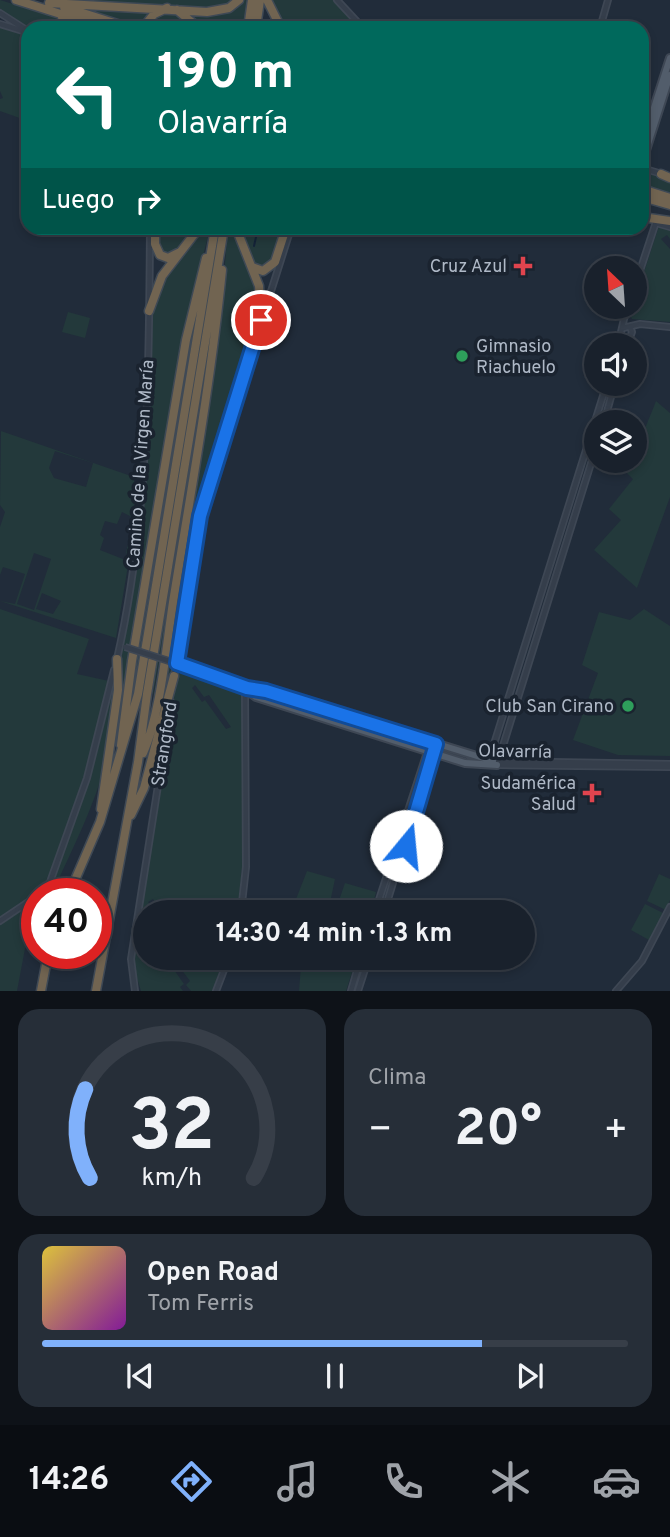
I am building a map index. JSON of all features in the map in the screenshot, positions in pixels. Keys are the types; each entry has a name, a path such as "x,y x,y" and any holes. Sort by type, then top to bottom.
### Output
{"highway":[{"path":"16,0 83,21"},
{"path":"45,1 103,8 218,11 239,0"},
{"path":"249,21 252,0"},
{"path":"257,21 260,0"},
{"path":"267,0 278,21"},
{"path":"45,1 108,21"},
{"path":"148,21 154,14 171,8"},
{"path":"171,8 189,21"},
{"path":"57,13 68,21"},
{"path":"649,191 670,198"},
{"path":"649,199 670,205"},
{"path":"649,218 670,221"},
{"path":"154,235 160,255 168,258 180,252"},
{"path":"149,311 158,284 193,235"},
{"path":"96,991 138,762 148,741 162,667 214,358 217,235"},
{"path":"76,878 100,822 121,758 132,661 186,340 220,235"},
{"path":"239,235 260,291 261,320"},
{"path":"251,265 263,271 277,264 286,235"},
{"path":"100,822 104,777 118,690 117,659"},
{"path":"125,827 144,788 174,676"},
{"path":"41,991 45,969"}],"main road":[{"path":"649,123 670,58"},
{"path":"649,143 670,75"},
{"name":"Olavarría","path":"174,662 246,688 266,691 488,763"},
{"name":"Olavarría","path":"246,688 256,697 468,764 498,763"}],"street":[{"path":"337,0 356,21"},
{"path":"602,21 608,0"},
{"path":"0,13 21,27"},
{"path":"3,25 21,30"},
{"path":"649,169 667,176"},
{"path":"649,220 670,227"},
{"path":"645,256 656,222"},
{"name":"Camino de la Virgen María","path":"51,878 86,778 122,646 140,509 153,235"},
{"name":"Strangford","path":"137,991 131,959 174,662 200,516 277,264"},
{"path":"624,319 632,333"},
{"path":"622,333 624,319"},
{"path":"623,328 640,324 670,327"},
{"path":"488,763 603,396"},
{"path":"498,763 587,473"},
{"name":"Olavarría","path":"122,646 174,662"},
{"path":"242,900 246,860 246,688"},
{"path":"379,900 433,743"},
{"path":"387,900 430,752"},
{"name":"Olavarría","path":"498,763 670,766"},
{"name":"Camino de la Virgen María","path":"0,921 21,907"},
{"path":"616,991 642,961 670,907"},
{"path":"216,991 224,970"},
{"path":"351,991 357,970"},
{"path":"358,991 365,970"}],"green space":[{"path":"0,0 62,21 21,21 21,24 0,10"},
{"path":"55,0 236,0 203,7 178,8"},
{"path":"249,0 246,21 194,21 183,11 199,14"},
{"path":"269,0 334,0 354,21 279,21"},
{"path":"76,9 156,10 144,21 115,21"},
{"path":"172,10 187,21 153,21 157,16"},
{"path":"0,27 21,33 21,118 0,111 0,99 3,98 0,91"},
{"path":"649,174 670,181 670,193 649,186"},
{"path":"659,226 670,230 670,239 667,235 661,239 670,249 670,322 632,319 648,318 648,260"},
{"path":"157,235 191,235 179,251 163,255 158,247"},
{"path":"196,235 208,235 193,296 118,738 121,655 141,523 152,310 159,285"},
{"path":"227,235 237,235 257,286 259,320 198,515 172,669 153,745 218,345"},
{"path":"241,235 282,235 273,261 265,268 253,264"},
{"path":"200,297 139,664 131,692 188,340"},
{"path":"215,299 213,344 153,697 154,666"},
{"path":"68,312 90,318 85,338 62,332"},
{"path":"656,401 670,413 670,497 637,588 594,550 621,520 609,509 633,479 627,473 647,473 647,424"},
{"path":"1,431 131,476 134,480 135,523 130,555 126,553 134,518 122,512 117,524 105,521 100,535 104,538 100,550 128,561 129,557 116,638 0,601 15,604 25,574 3,567 0,575 0,527 5,512 0,505","holes":["55,451 93,463 86,487 54,478 49,468","34,553 51,559 34,610 17,604","42,593 61,601 53,614 36,609"]},
{"path":"0,609 89,639 77,674 109,681 84,777 49,878 21,878 21,903 0,918"},
{"name":"Club San Cirano","path":"644,609 670,626 670,756 618,755 573,740 598,673 582,665 599,612 630,620"},
{"path":"183,669 242,689 244,829 239,900 142,900 176,677","holes":["195,685 204,697 209,695 231,727 226,729 205,700 202,702 192,688"]},
{"path":"116,673 112,730 102,777 59,878 54,878 97,752"},
{"path":"253,690 420,742 419,746 253,694"},
{"path":"307,871 335,879 331,900 296,900"},
{"path":"659,874 670,879 670,900 666,910 647,901"},
{"path":"345,883 376,892 374,900 339,900"},
{"path":"645,904 663,913 649,940 631,930"},
{"path":"21,910 21,969 17,991 0,991 0,925"},
{"path":"134,970 174,970 184,984 180,987 183,991 141,991"},
{"path":"182,970 220,970 212,991 191,991 186,985 190,981"},
{"path":"301,970 353,970 346,991 299,991"}],"waterway":[{"path":"254,246 256,235"}],"place":[{"name":"Cruz Azul","path":"523,266"},
{"name":"Gimnasio Riachuelo","path":"462,356"},
{"name":"Club San Cirano","path":"628,706"},
{"name":"Sudamérica Salud","path":"592,793"}],"route":[{"path":"261,320 200,516 177,663 247,688 256,688 436,744 406,846"}]}
